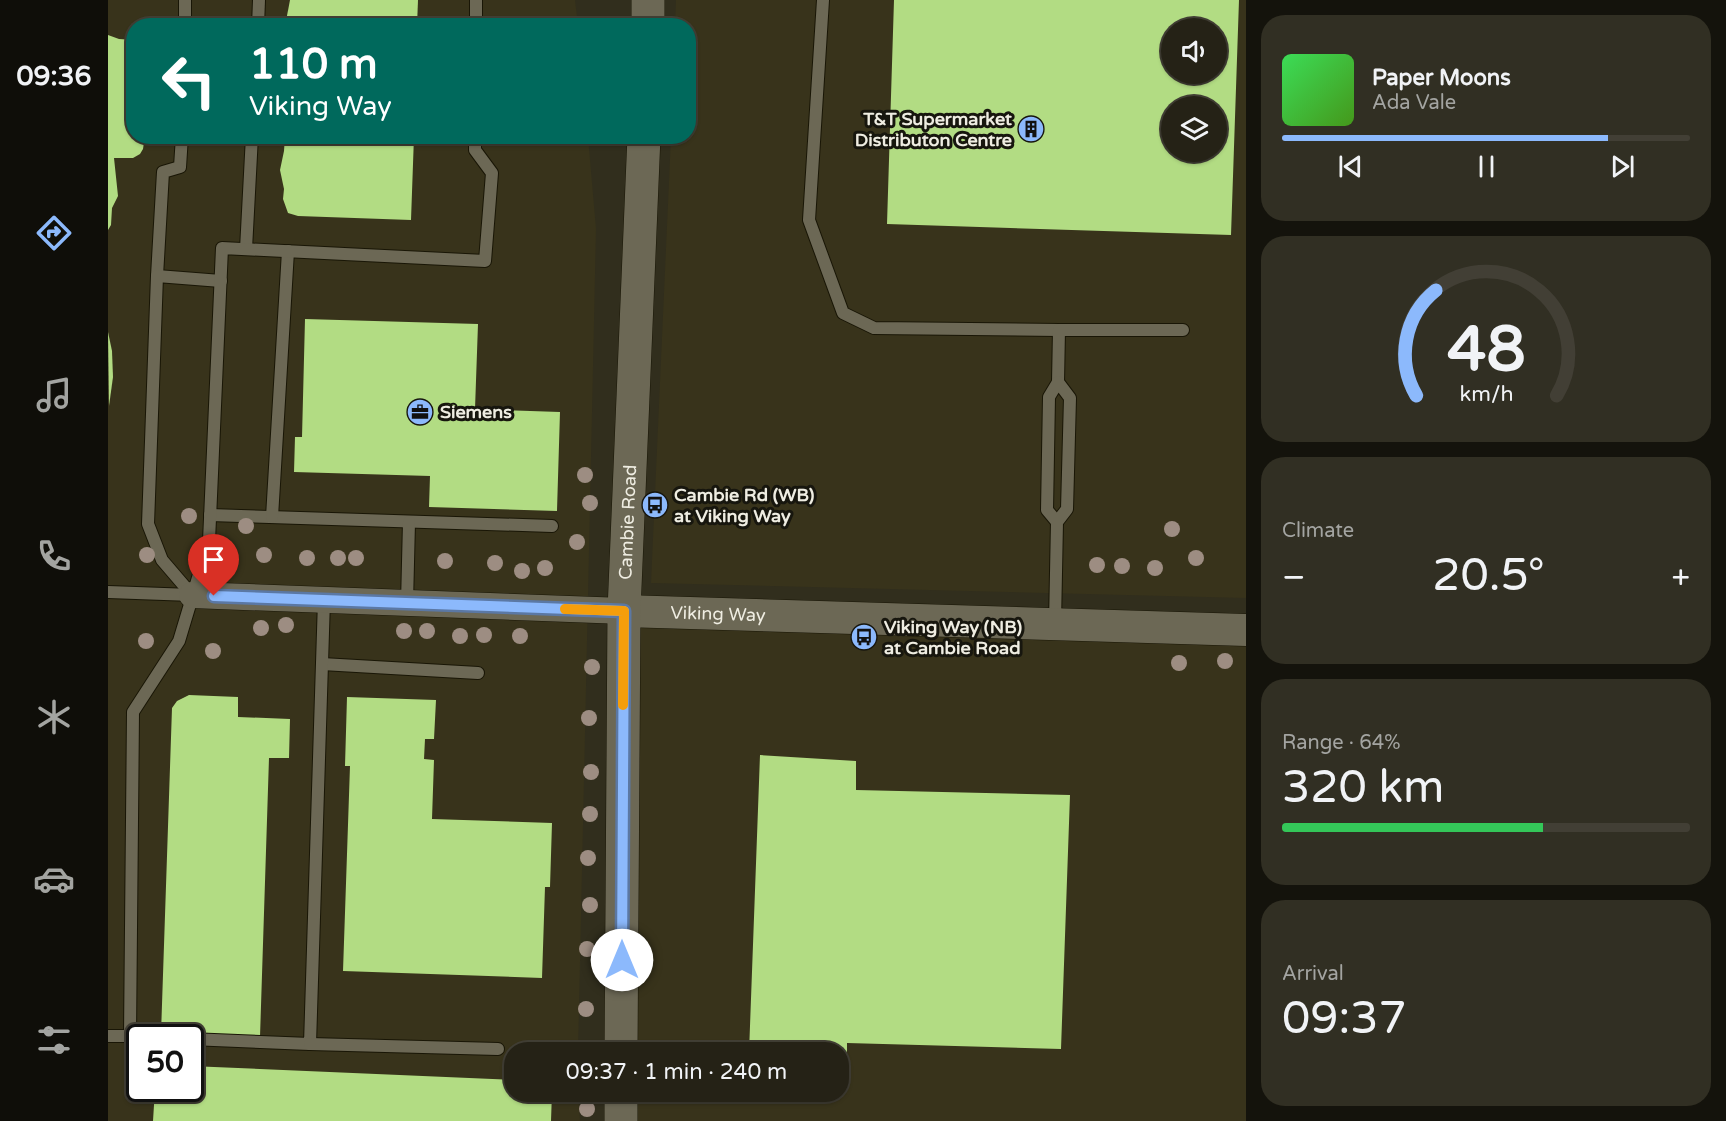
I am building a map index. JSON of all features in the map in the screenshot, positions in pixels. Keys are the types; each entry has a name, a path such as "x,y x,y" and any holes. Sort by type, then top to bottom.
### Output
{"main road":[{"path":"648,0 648,18"},
{"name":"Cambie Road","path":"621,1042 624,611 644,144"},
{"path":"621,1102 621,1121"}],"street":[{"name":"Viking Way","path":"192,595 1246,630"}],"lane":[{"path":"185,0 185,18"},
{"path":"258,18 259,0"},
{"path":"476,0 476,18"},
{"path":"823,0 809,220 843,313 874,328 1183,330"},
{"path":"181,144 180,167 163,172 148,524 162,560 192,595"},
{"path":"246,249 252,144"},
{"path":"130,1024 134,712 179,641 209,541 222,248 485,261 492,173 475,150 475,144"},
{"path":"272,517 288,251"},
{"path":"157,276 221,280"},
{"path":"1057,522 1047,510 1049,397 1058,382 1059,330"},
{"path":"1055,624 1057,522 1067,509 1070,398 1058,382"},
{"path":"210,515 552,526"},
{"path":"407,603 409,522"},
{"path":"108,592 192,595"},
{"path":"310,1044 324,600"},
{"path":"322,664 478,673"},
{"path":"108,1036 126,1036"},
{"path":"204,1040 498,1048"}],"shaded area":[{"path":"108,0 575,0 577,18 126,18 126,144 589,144 596,229 578,1042 504,1042 504,1102 579,1102 580,1121 108,1121"},
{"path":"676,0 1246,0 1246,598 651,583 671,144 696,144 696,18 675,18"},
{"path":"636,627 1246,646 1246,1121 636,1121 636,1102 849,1102 849,1042 636,1042"}],"building":[{"path":"290,0 418,0 417,18 287,18"},
{"name":"T&T Supermarket Distributon Centre","path":"894,0 1239,0 1231,235 887,224"},
{"path":"108,35 126,39 126,144 144,144 140,154 133,158 114,158 118,196 112,208 111,225 108,230"},
{"path":"284,144 414,144 411,220 298,216 288,213 283,199 284,189 280,170"},
{"path":"305,319 478,324 475,409 560,412 557,511 429,507 430,476 294,472 295,437 302,437"},
{"path":"108,332 112,351 113,377 109,406"},
{"path":"189,695 238,697 238,717 290,719 289,758 269,758 260,1037 204,1035 204,1024 161,1024 172,708 177,701"},
{"path":"347,697 436,700 434,739 425,739 424,759 434,760 432,819 552,823 550,887 545,887 542,978 343,971 350,766 345,766"},
{"path":"760,755 856,761 856,790 1070,795 1061,1049 849,1042 749,1042"},
{"path":"204,1067 504,1080 504,1102 552,1102 551,1121 153,1121 154,1102 204,1102"}],"slow traffic":[{"path":"565,609 624,611 623,705"}],"place":[{"name":"T&T Supermarket Distributon Centre","path":"1031,129"},
{"name":"Siemens","path":"420,412"},
{"name":"Cambie Rd (WB) at Viking Way","path":"655,505"},
{"name":"Viking Way (NB) at Cambie Road","path":"864,637"}],"route":[{"path":"214,596 624,611 622,960"}]}
